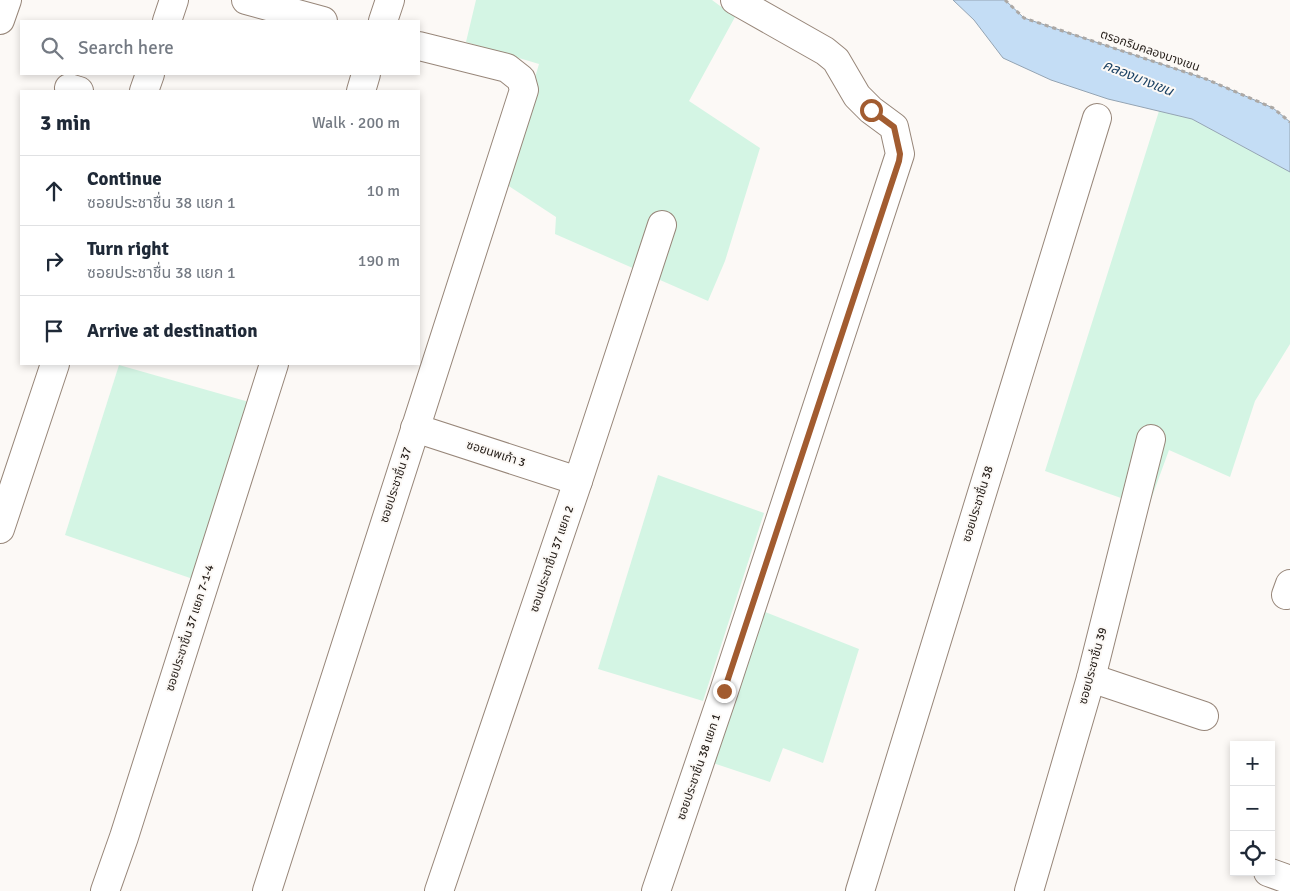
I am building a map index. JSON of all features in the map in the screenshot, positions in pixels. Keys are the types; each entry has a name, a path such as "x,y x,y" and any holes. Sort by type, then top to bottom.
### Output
{"street":[{"path":"0,20 6,0"},
{"path":"167,20 174,0"},
{"path":"246,0 319,20"},
{"path":"383,20 390,0"},
{"name":"ซอยประชาชื่น 38 แยก 1","path":"656,891 728,682 900,154 894,127 871,110 857,96 836,60 825,51 735,0"},
{"name":"ซอยประชาชื่น 37","path":"267,891 524,90 521,79 507,68 420,46"},
{"path":"144,90 150,75"},
{"path":"361,90 366,75"},
{"name":"ซอยประชาชื่น 38","path":"860,891 1097,118"},
{"name":"ซอนประชาชื่น 37 แยก 2","path":"439,891 578,481 662,225"},
{"path":"0,529 55,365"},
{"name":"ซอยประชาชื่น 37 แยก 7-1-4","path":"105,891 124,837 274,365"},
{"name":"ซอยนพเก้า 3","path":"414,428 578,481"},
{"name":"ซอยประชาชื่น 39","path":"1029,891 1091,678 1151,439"},
{"path":"1091,678 1204,716"},
{"path":"1275,875 1290,880"}],"path":[{"name":"ตรอกริมคลองบางเขน","path":"1005,0 1024,18 1206,79 1273,108 1290,122"}],"green space":[{"path":"476,0 712,0 735,17 689,101 760,148 725,261 708,301 555,234 556,217 504,183 539,64 466,42"},
{"path":"1159,111 1192,119 1290,172 1290,344 1255,401 1230,477 1169,450 1149,505 1121,498 1045,471"},
{"path":"119,365 249,402 193,579 65,535"},
{"path":"658,475 764,513 703,701 598,669"},
{"path":"760,610 859,649 823,763 783,748 770,782 710,762"}],"water":[{"name":"คลองบางเขน","path":"953,0 1005,0 1024,18 1206,79 1273,108 1290,122 1290,172 1192,119 1108,99 1051,80 1003,58 974,20"}],"route":[{"path":"724,691 899,161 900,154 894,127 871,110"}]}
